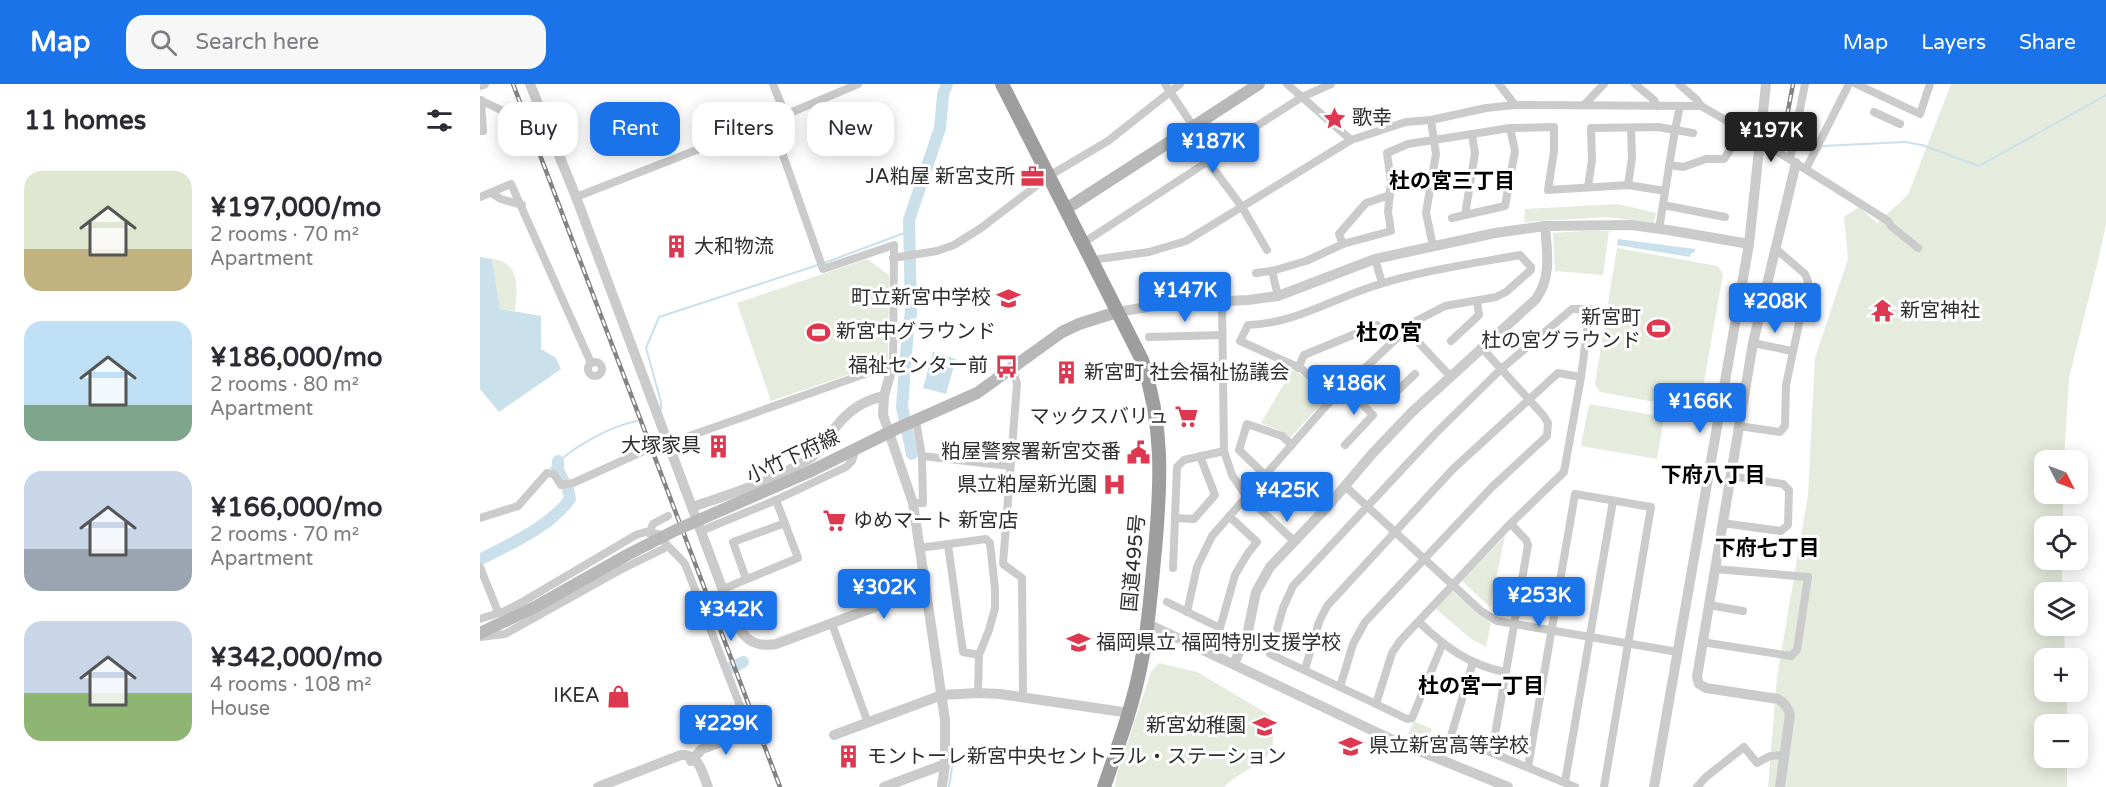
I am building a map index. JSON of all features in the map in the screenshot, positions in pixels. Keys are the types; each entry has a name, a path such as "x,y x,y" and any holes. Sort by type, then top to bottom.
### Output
{"highway":[{"name":"国道495号","path":"1002,84 1142,360 1158,429 1160,491 1148,624 1130,713 1104,787"}],"main road":[{"path":"1066,209 1259,84"},
{"name":"小竹下府線","path":"480,635 676,530 809,472 977,393 1062,332 1079,324 1118,312"}],"street":[{"path":"530,84 576,197 741,632 755,644 776,644 926,588"},
{"path":"773,84 780,102"},
{"path":"795,110 858,84"},
{"path":"895,258 915,256 954,245 981,228 1049,176 1108,141 1168,88 1180,84"},
{"path":"1287,84 1351,140"},
{"path":"1083,243 1302,97 1331,84"},
{"path":"1499,84 1515,105"},
{"path":"1584,105 1604,84"},
{"path":"1635,84 1654,100 1657,106"},
{"path":"1679,84 1701,106 1760,140 1888,221 1918,248"},
{"path":"1780,787 1790,715 1784,702 1778,699 1706,688 1699,684 1697,677 1753,343 1793,161 1804,84"},
{"path":"1806,169 1849,84"},
{"path":"1856,84 1920,114 1930,84"},
{"path":"1654,787 1749,244 1763,86"},
{"path":"1168,88 1207,160 1242,207 1267,250"},
{"path":"481,100 498,108"},
{"path":"480,131 483,131 481,100"},
{"path":"1093,262 1178,245 1351,140 1406,122 1431,120 1486,108 1515,105 1701,106"},
{"path":"1874,112 1896,122 1900,105"},
{"path":"1659,229 1680,106"},
{"path":"1431,120 1436,154 1426,213 1433,246"},
{"path":"1256,273 1306,261 1343,244 1391,231 1388,212 1391,182 1387,153 1407,144 1510,128 1554,127 1554,151 1548,190 1628,185 1665,191"},
{"path":"1588,187 1592,160 1591,128 1659,127 1693,133"},
{"path":"1452,218 1505,206 1515,152 1510,128"},
{"path":"1628,185 1632,158 1631,128"},
{"path":"1669,165 1683,167 1706,159 1725,159 1743,130"},
{"path":"1465,215 1475,153 1472,135"},
{"path":"576,197 692,152"},
{"path":"783,156 823,269 894,245 894,351 893,364 884,396 883,415 893,431 913,503 946,733 942,787"},
{"path":"480,197 510,184 522,206 591,363"},
{"path":"491,193 501,200 522,206"},
{"path":"1343,244 1339,234 1366,203 1390,195"},
{"path":"1663,205 1725,217"},
{"path":"1118,312 1166,304 1248,300 1278,296 1375,259 1495,233 1545,226 1616,224 1749,244"},
{"path":"1234,664 1245,640 1260,582 1270,567 1412,412 1481,347 1530,306 1542,291 1547,275 1545,226"},
{"path":"1739,426 1780,432 1785,426 1786,385 1808,281 1805,274 1775,248"},
{"path":"1187,612 1193,580 1204,549 1212,536 1329,403 1406,329 1426,314 1445,306 1496,297 1506,292 1532,270 1531,267 1520,255 1382,283 1293,317 1248,325 1240,341 1298,368 1313,380 1320,394 1329,403"},
{"path":"1375,259 1382,283"},
{"path":"1272,271 1278,296"},
{"path":"1222,301 1224,451 1233,474 1246,496 1294,541"},
{"path":"1451,341 1479,315 1477,302"},
{"path":"1376,704 1392,653 1400,641 1511,524 1564,472 1581,377 1590,309 1572,309 1500,370 1367,506 1293,586 1283,608 1270,654 1407,719 1412,718 1442,645"},
{"path":"1298,368 1304,355 1377,325 1393,341"},
{"path":"1406,329 1450,376"},
{"path":"1149,337 1222,335"},
{"path":"1753,343 1792,351"},
{"path":"1340,687 1359,630 1492,487 1547,436 1548,423 1481,347"},
{"path":"681,438 893,364"},
{"path":"1368,365 1395,393 1415,374"},
{"path":"1013,369 1017,384 1003,564 1022,578 1023,698"},
{"path":"1305,669 1327,606 1453,469 1558,373 1581,377"},
{"path":"1345,387 1373,414 1345,445"},
{"path":"692,507 777,475 803,462 821,449 837,426 855,408 869,399 884,396"},
{"path":"913,503 924,503 922,456 914,421"},
{"path":"1265,475 1239,450 1247,424 1282,436 1292,445"},
{"path":"701,531 776,500 846,467 852,461 856,449"},
{"path":"480,518 518,506 547,473 554,474 561,485 573,483 646,450"},
{"path":"1173,568 1177,466 1184,460 1224,451"},
{"path":"922,456 1010,466"},
{"path":"1175,518 1194,519 1215,495 1200,456"},
{"path":"1722,523 1780,531 1788,525 1789,490 1783,484 1730,476"},
{"path":"1259,482 1288,510 1313,482"},
{"path":"1345,486 1482,611 1497,621 1678,652"},
{"path":"1528,767 1575,494 1651,507 1604,787"},
{"path":"723,589 798,558 776,500"},
{"path":"1565,782 1613,501"},
{"path":"649,533 653,524 668,516"},
{"path":"1167,602 1220,628 1235,575 1257,542 1228,516"},
{"path":"746,579 733,542 784,523"},
{"path":"1492,752 1528,545 1511,524"},
{"path":"480,619 505,611 524,601 636,535 658,534 667,547 685,564 746,720 747,729 743,734 702,749 692,759 678,760 609,787"},
{"path":"919,548 986,539 990,543 995,608 979,655 978,693"},
{"path":"948,545 963,652 979,655"},
{"path":"480,635 505,634 620,570 667,547"},
{"path":"480,568 498,612"},
{"path":"1702,642 1791,656 1797,650 1808,577 1715,569"},
{"path":"1709,605 1743,611"},
{"path":"1419,622 1442,645 1473,662 1505,672"},
{"path":"832,624 868,723"},
{"path":"1148,624 1397,742 1508,787"},
{"path":"1473,662 1451,736 1575,787"},
{"path":"834,735 942,695 978,693 1130,713"},
{"path":"1697,787 1744,747 1757,763 1770,756 1784,755"},
{"path":"598,787 681,755 692,759 708,787"},
{"path":"692,759 702,787"},
{"path":"884,787 945,764"}],"shaded area":[{"path":"1951,84 2106,84 2106,223 2069,378 2065,450 2034,450 2034,504 2063,504 2063,516 2034,516 2034,570 2062,570 2062,582 2034,582 2034,636 2064,636 2065,648 2034,648 2034,702 2067,702 2067,714 2034,714 2034,768 2067,768 2067,787 1768,787 1777,677 1808,495 1815,358 1848,259 1844,217 1859,207 1877,223 1908,195"},
{"path":"1618,204 1656,213 1654,223 1606,217 1524,222 1525,209"},
{"path":"1609,231 1603,275 1555,271 1553,233"},
{"name":"新宮町 杜の宮グラウンド","path":"1617,248 1718,266 1723,274 1699,410 1600,392 1595,384"},
{"path":"492,259 508,265 513,271 516,286 515,311 500,309"},
{"name":"新宮中グラウンド","path":"867,259 889,275 888,361 771,401 737,303"},
{"path":"1292,370 1306,379 1323,402 1290,438 1281,431 1261,423"},
{"path":"1589,404 1664,417 1657,459 1581,446"},
{"path":"1505,536 1490,607 1462,581"},
{"path":"1452,591 1491,623 1486,647 1471,639 1435,608"},
{"path":"1159,663 1197,672 1268,714 1274,737 1271,749 1264,759 1224,787 1115,787 1117,774 1151,672"},
{"path":"1414,721 1432,729 1425,744 1407,736"}],"water":[{"path":"1618,239 1695,249 1690,257 1617,245"},
{"path":"480,257 492,259 500,309 541,316 541,349 556,358 561,369 499,412 480,389"},
{"path":"933,352 956,359 946,394 923,388"}],"waterway":[{"path":"912,454 902,407 911,313 909,220 940,128 943,95 947,84"},
{"path":"1821,148 1822,146 1905,142 1922,145 1979,166 2106,95"},
{"path":"824,263 907,232"},
{"path":"661,409 646,348 659,317 818,265"},
{"path":"551,468 591,439 637,421"},
{"path":"558,461 558,470 564,482"},
{"path":"483,558 519,540 552,518 570,499 568,490"},
{"path":"730,668 743,662"},
{"path":"949,787 953,761"}],"tunnel":[{"path":"646,450 681,439"}],"railway":[{"path":"513,84 780,787"},
{"path":"1782,143 1793,84"}],"place":[{"name":"歌幸","path":"1334,118"},
{"name":"JA粕屋 新宮支所","path":"1033,177"},
{"name":"大和物流","path":"676,247"},
{"name":"町立新宮中学校","path":"1009,298"},
{"name":"新宮神社","path":"1882,311"},
{"name":"新宮町 杜の宮グラウンド","path":"1659,329"},
{"name":"新宮中グラウンド","path":"818,332"},
{"name":"福祉センター前","path":"1006,366"},
{"name":"新宮町 社会福祉協議会","path":"1066,373"},
{"name":"マックスバリュ","path":"1187,417"},
{"name":"大塚家具","path":"719,446"},
{"name":"粕屋警察署新宮交番","path":"1139,452"},
{"name":"県立粕屋新光園","path":"1115,485"},
{"name":"ゆめマート 新宮店","path":"835,521"},
{"name":"福岡県立 福岡特別支援学校","path":"1078,643"},
{"name":"IKEA","path":"618,696"},
{"name":"新宮幼稚園","path":"1264,726"},
{"name":"県立新宮高等学校","path":"1351,746"},
{"name":"モントーレ新宮中央セントラル・ステーション","path":"849,757"}],"district":[{"name":"杜の宮三丁目","path":"1452,181"},
{"name":"杜の宮","path":"1389,333"},
{"name":"下府八丁目","path":"1713,475"},
{"name":"下府七丁目","path":"1767,548"},
{"name":"杜の宮一丁目","path":"1481,686"}]}
